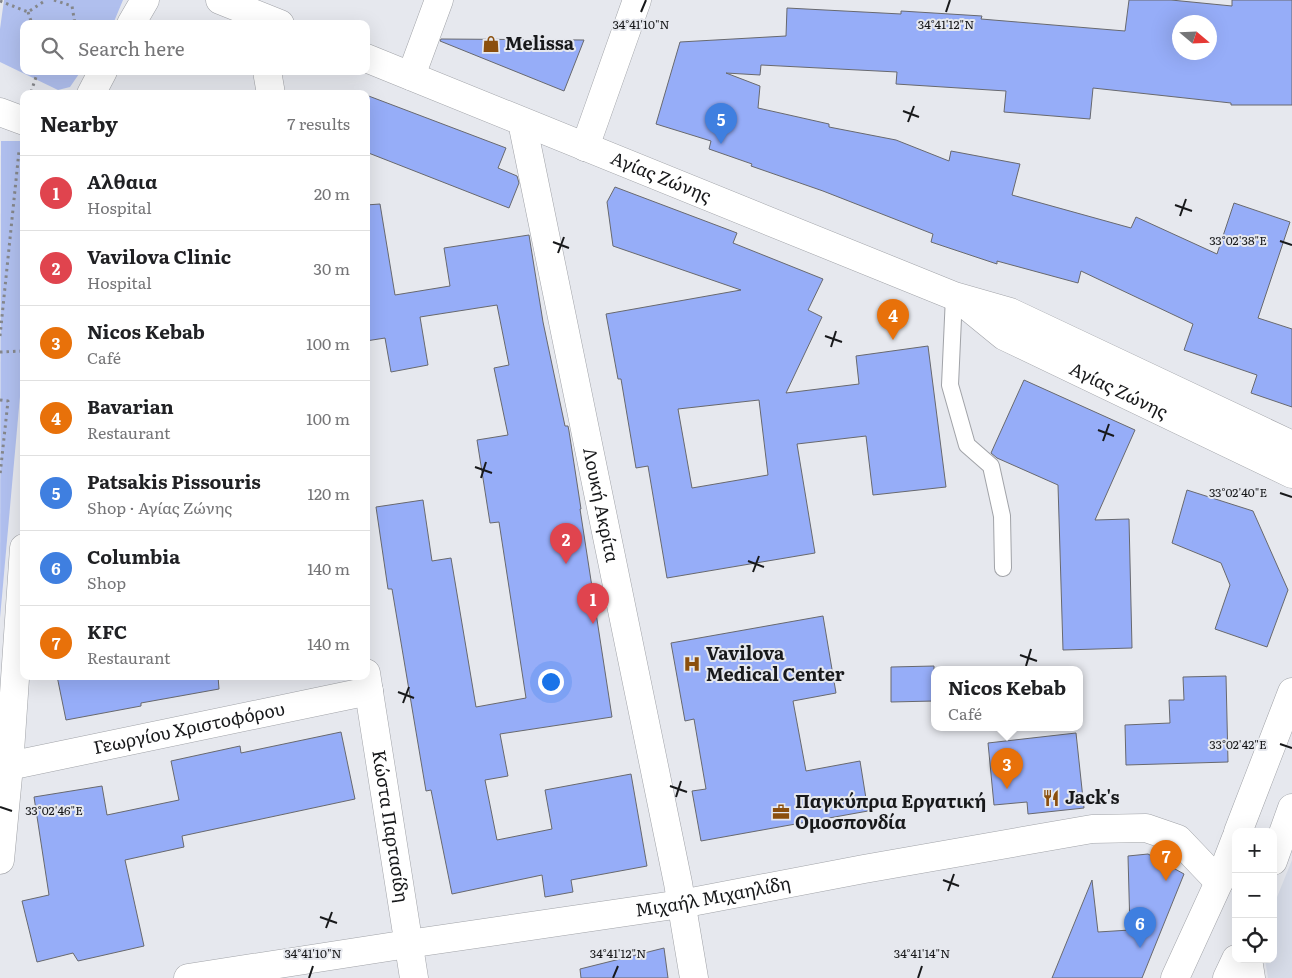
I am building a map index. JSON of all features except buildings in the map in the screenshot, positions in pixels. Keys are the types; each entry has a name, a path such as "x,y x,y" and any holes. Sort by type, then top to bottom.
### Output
{"street":[{"path":"134,20 146,0"},
{"path":"220,0 264,20"},
{"path":"411,76 439,0"},
{"path":"585,147 637,0"},
{"name":"Αγίας Ζώνης","path":"370,60 954,296 1010,312 1292,445"},
{"path":"93,90 101,75"},
{"path":"268,75 270,90"},
{"path":"0,112 20,131"},
{"name":"Λουκή Ακρίτα","path":"522,122 681,904 694,978"},
{"name":"Αγίας Ζώνης","path":"954,296 1004,336 1292,474"},
{"path":"1,846 9,766 20,606"},
{"name":"Γεωργίου Χριστοφόρου","path":"9,766 368,682"},
{"name":"Κώστα Παρτασίδη","path":"368,682 414,978"},
{"path":"1240,828 1292,692"},
{"path":"1277,850 1292,808"},
{"name":"Μιχαήλ Μιχαηλίδη","path":"188,978 681,904 864,869 1092,829 1146,828 1178,839 1219,882"},
{"path":"1175,978 1219,882 1232,848"},
{"path":"1227,978 1234,963"},
{"path":"1249,963 1251,978"}],"lane":[{"path":"954,296 950,385 966,445 991,466 1002,516 1003,568"}],"path":[{"path":"28,12 46,0"},
{"path":"54,0 72,6 75,20"},
{"path":"0,1 28,12"},
{"path":"28,12 31,20"},
{"path":"32,90 37,75"},
{"path":"0,336 20,151"},
{"path":"0,352 20,351"},
{"path":"0,400 8,401 0,475"}],"shaded area":[{"path":"4,0 123,0 115,20 20,20 20,72 0,62 0,29"},
{"path":"27,75 78,75 70,87 58,90"},
{"path":"1,141 20,141 20,396 0,618"},
{"path":"1292,860 1292,978 1268,978 1266,963 1277,963 1277,897"}],"place":[{"name":"Melissa","path":"491,44"},
{"name":"Patsakis Pissouris","path":"721,144"},
{"name":"Bavarian","path":"893,340"},
{"name":"Vavilova Clinic","path":"566,564"},
{"name":"Αλθαια","path":"593,624"},
{"name":"Vavilova Medical Center","path":"692,664"},
{"name":"Nicos Kebab","path":"1007,789"},
{"name":"Jack's","path":"1051,798"},
{"name":"Παγκύπρια Εργατική Ομοσπονδία","path":"781,812"},
{"name":"KFC","path":"1166,881"},
{"name":"Columbia","path":"1140,948"}]}
